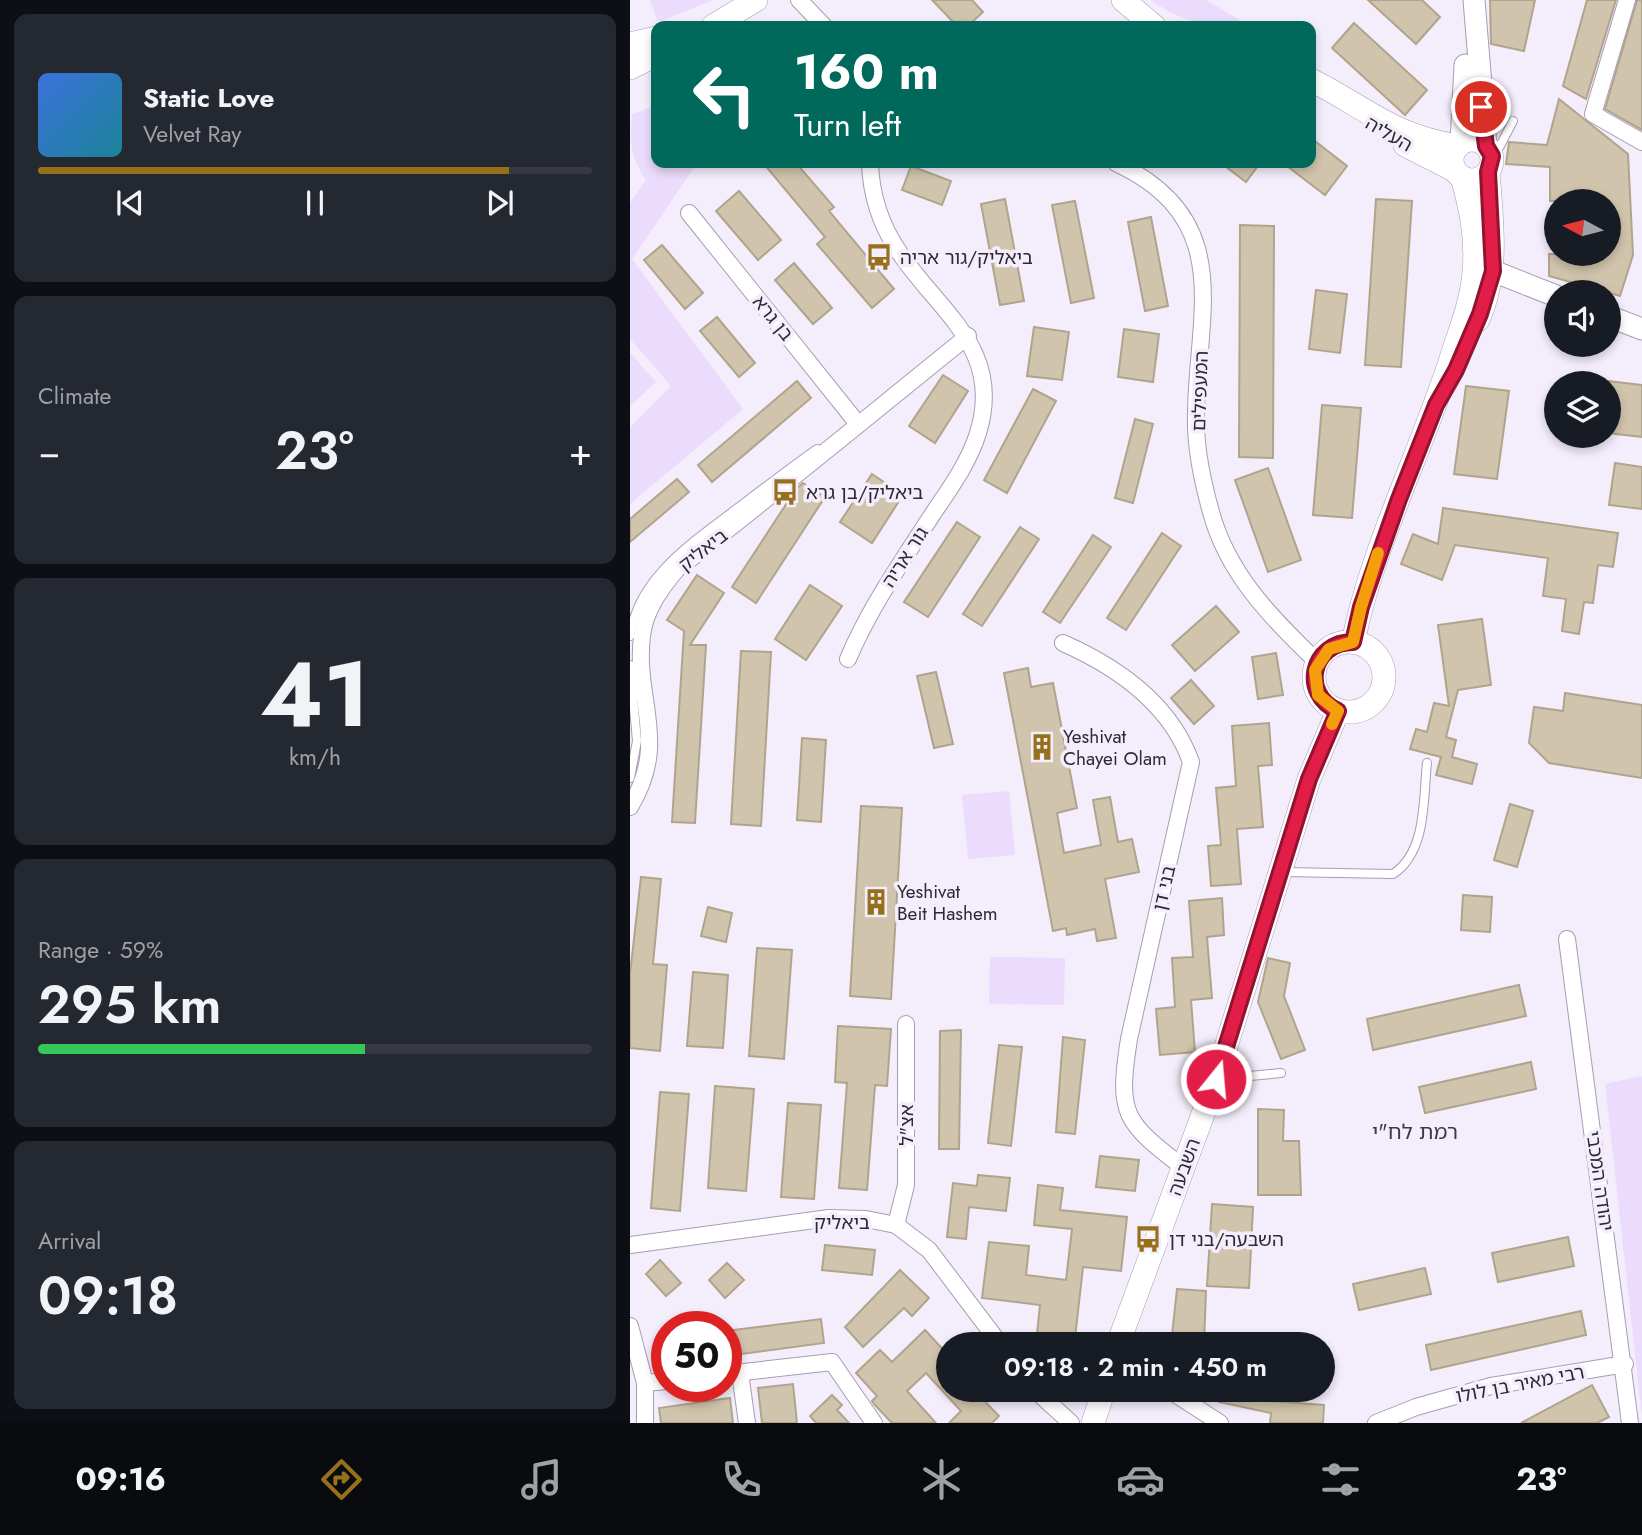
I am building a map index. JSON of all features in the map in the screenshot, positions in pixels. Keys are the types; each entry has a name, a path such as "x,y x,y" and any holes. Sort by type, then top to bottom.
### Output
{"main road":[{"path":"724,21 756,0"},
{"path":"1113,0 1128,21"},
{"path":"1123,0 1148,21"},
{"path":"630,44 651,39"},
{"path":"630,68 651,58"},
{"name":"העליה","path":"1320,85 1387,126 1410,136 1459,144"},
{"name":"העליה","path":"1320,85 1374,128 1458,174"},
{"path":"1353,642 1375,563 1436,405 1467,308 1474,275 1475,238 1452,157 1459,144 1474,140 1488,156 1493,271 1480,314 1456,370 1436,405"},
{"path":"1458,174 1479,179 1488,156"},
{"path":"1353,642 1370,649 1381,663 1382,689 1364,709 1338,711 1318,695 1314,678 1317,662 1336,645 1353,642"},
{"name":"השבעה","path":"1122,1332 1216,1079 1309,779 1338,711"},
{"path":"1093,1423 1100,1402"}],"street":[{"path":"799,0 819,21"},
{"path":"1627,0 1593,114 1642,142"},
{"path":"1459,144 1472,4"},
{"path":"1472,4 1488,156"},
{"path":"870,168 871,192 884,228 900,253 968,336"},
{"name":"המעפילים","path":"1127,168 1144,176 1196,237 1205,303 1196,430 1211,512 1234,569 1270,616 1317,662"},
{"name":"בן גרא","path":"689,213 858,424"},
{"path":"1493,271 1544,291"},
{"path":"1621,321 1642,329"},
{"name":"ביאליק","path":"630,807 644,778 649,759 650,723 642,644 654,601 677,569 798,476 968,336"},
{"name":"גור אריה","path":"848,659 860,631 972,449 979,431 984,397 979,365 968,336"},
{"name":"בני דן","path":"1063,642 1105,662 1145,693 1184,741 1191,762 1121,1085 1129,1118 1143,1137 1184,1168"},
{"name":"יהודה המכבי","path":"1567,939 1625,1364 1630,1423"},
{"name":"אצ\"ל","path":"897,1225 906,1185 906,1024"},
{"name":"ביאליק","path":"630,1245 829,1218 866,1219 897,1225 929,1250 991,1332"},
{"path":"630,1326 645,1383 645,1423"},
{"path":"742,1372 832,1362 874,1423"},
{"name":"רבי מאיר בן לולו","path":"1376,1423 1416,1407 1490,1386 1625,1364"},
{"path":"645,1383 651,1382"},
{"path":"741,1402 747,1423"},
{"path":"1048,1402 1071,1423"},
{"path":"1188,1402 1220,1423"}],"lane":[{"path":"1488,156 1500,146 1513,121"},
{"name":"ביאליק","path":"630,636 644,597 654,580 676,556 793,466 858,424"},
{"path":"630,665 637,741 630,778"},
{"path":"1280,872 1394,874 1407,865 1417,845 1427,762"},
{"path":"1216,1079 1282,1073"}],"shaded area":[{"path":"650,0 713,0 660,21 658,21"},
{"path":"1151,0 1206,0 1242,21 1194,21 1175,15"},
{"path":"651,108 651,168 694,168 632,259 743,409 630,504 630,428 671,386 630,339 630,203 646,180 632,149 632,114"},
{"path":"630,353 656,382 630,406"},
{"path":"1009,791 1015,855 968,859 962,795"},
{"path":"990,957 1065,958 1064,1005 989,1004"},
{"path":"1641,1076 1642,1078 1642,1417 1605,1084"}],"building":[{"path":"932,0 972,0 983,12 973,21 952,21"},
{"path":"1368,0 1422,0 1440,17 1416,44"},
{"path":"1490,0 1535,0 1524,51 1491,44"},
{"path":"1587,0 1616,0 1586,99 1563,86"},
{"path":"1637,0 1642,0 1642,130 1605,109"},
{"path":"1354,23 1427,90 1405,115 1332,48"},
{"path":"1559,99 1628,154 1633,255 1621,293 1621,280 1563,280 1549,276 1549,266 1621,266 1621,189 1550,189 1550,167 1506,164 1509,142 1547,145"},
{"path":"1316,142 1347,166 1325,195 1290,168 1316,168"},
{"path":"767,168 800,168 834,207 829,211 894,289 872,308 817,244 825,237"},
{"path":"910,168 951,181 942,205 902,190"},
{"path":"1228,168 1256,168 1246,182"},
{"path":"739,191 781,240 758,260 716,211"},
{"path":"1005,199 1024,301 1000,305 981,204"},
{"path":"1376,199 1412,201 1401,367 1365,365"},
{"path":"1075,201 1094,298 1071,303 1052,205"},
{"path":"1151,217 1168,306 1145,311 1128,222"},
{"path":"1240,225 1274,226 1273,458 1239,457"},
{"path":"662,245 703,293 685,309 644,260"},
{"path":"794,263 832,308 813,324 775,280"},
{"path":"1316,290 1347,294 1340,353 1309,349"},
{"path":"717,317 755,363 739,377 700,331"},
{"path":"1034,327 1069,332 1062,380 1027,376"},
{"path":"1124,329 1159,334 1153,382 1118,377"},
{"path":"943,375 968,391 935,443 909,426"},
{"path":"797,381 811,398 712,482 698,465"},
{"path":"1621,383 1642,385 1642,437 1621,435"},
{"path":"1466,386 1509,391 1497,479 1454,474"},
{"path":"1033,389 1056,401 1007,493 984,480"},
{"path":"1322,405 1361,408 1352,518 1313,515"},
{"path":"1135,419 1153,424 1133,503 1115,498"},
{"path":"1615,463 1642,467 1642,509 1609,505"},
{"path":"1268,468 1301,560 1268,572 1235,480"},
{"path":"872,474 903,495 872,543 840,522"},
{"path":"677,479 689,492 630,542 630,519"},
{"path":"803,483 825,497 756,603 732,587 796,489"},
{"path":"1443,508 1618,533 1613,567 1598,565 1593,603 1584,602 1579,634 1562,631 1566,599 1543,596 1548,558 1455,545 1442,580 1401,564 1413,534 1438,544"},
{"path":"957,522 980,537 928,617 904,602"},
{"path":"1020,527 1039,539 982,626 963,614"},
{"path":"1162,533 1181,546 1126,630 1107,618"},
{"path":"1093,535 1111,547 1060,623 1043,612"},
{"path":"697,575 724,593 690,645 706,645 695,823 672,822 684,631 667,620"},
{"path":"810,585 842,606 806,660 775,639"},
{"path":"1216,606 1239,632 1195,671 1172,645"},
{"path":"1482,619 1491,685 1458,690 1446,737 1456,740 1452,757 1477,764 1472,784 1436,775 1441,757 1410,749 1416,729 1427,732 1434,703 1449,706 1438,625"},
{"path":"741,651 771,652 761,826 731,824"},
{"path":"1276,653 1283,695 1258,699 1252,657"},
{"name":"Yeshivat Chayei Olam","path":"1028,668 1031,687 1053,683 1077,808 1057,813 1064,853 1101,845 1093,800 1110,797 1118,842 1132,839 1139,872 1105,879 1116,938 1097,941 1095,929 1067,935 1066,928 1053,931 1004,673"},
{"path":"936,672 953,744 934,748 917,676"},
{"path":"1191,680 1214,706 1194,724 1171,698"},
{"path":"1565,693 1642,705 1642,778 1549,763 1529,743 1534,707 1563,711"},
{"path":"1269,723 1272,765 1258,766 1263,827 1237,829 1241,884 1211,886 1208,846 1221,845 1216,788 1236,786 1232,726"},
{"path":"802,738 826,740 821,822 797,820"},
{"path":"1510,804 1533,811 1517,867 1494,860"},
{"name":"Yeshivat Beit Hashem","path":"861,806 902,808 891,999 850,996"},
{"path":"641,877 661,879 653,964 667,965 660,1051 630,1048 630,974"},
{"path":"1463,895 1492,897 1490,932 1461,930"},
{"path":"1222,898 1224,935 1207,937 1212,998 1191,1000 1195,1052 1160,1055 1156,1009 1175,1007 1172,958 1193,957 1189,901"},
{"path":"708,907 732,913 726,942 701,936"},
{"path":"757,948 792,950 784,1059 749,1056"},
{"path":"1268,958 1290,963 1284,996 1305,1050 1281,1059 1258,1002"},
{"path":"693,972 728,975 723,1048 687,1046"},
{"path":"1519,985 1526,1016 1373,1050 1367,1019"},
{"path":"838,1026 891,1029 887,1086 875,1085 867,1190 839,1188 847,1083 835,1082"},
{"path":"961,1030 959,1149 939,1149 940,1031"},
{"path":"1063,1037 1085,1040 1075,1134 1056,1132"},
{"path":"999,1045 1022,1047 1011,1146 988,1143"},
{"path":"1531,1062 1536,1089 1425,1113 1419,1087"},
{"path":"715,1086 754,1089 746,1191 708,1188"},
{"path":"660,1092 689,1094 680,1211 651,1208"},
{"path":"788,1103 821,1105 814,1199 781,1197"},
{"path":"1258,1109 1284,1110 1283,1141 1299,1141 1301,1195 1258,1195"},
{"path":"1100,1156 1139,1160 1135,1191 1096,1187"},
{"path":"978,1175 1010,1178 1006,1211 969,1207 966,1239 947,1237 953,1183 977,1186"},
{"path":"1038,1185 1063,1188 1060,1210 1127,1217 1121,1271 1083,1267 1076,1332 1037,1332 1040,1305 982,1298 989,1242 1029,1246 1026,1275 1066,1280 1072,1229 1034,1225"},
{"path":"1212,1204 1253,1207 1249,1288 1207,1286"},
{"path":"1568,1237 1574,1266 1498,1282 1492,1253"},
{"path":"825,1245 875,1250 872,1275 822,1270"},
{"path":"660,1260 681,1283 666,1296 646,1274"},
{"path":"727,1263 744,1280 725,1298 709,1280"},
{"path":"1425,1268 1431,1294 1359,1310 1353,1284"},
{"path":"900,1270 929,1298 912,1316 904,1308 863,1347 845,1327"},
{"path":"1177,1289 1206,1291 1204,1332 1172,1332"},
{"path":"1581,1311 1586,1335 1431,1370 1426,1345"},
{"path":"821,1319 824,1343 742,1354 742,1329"},
{"path":"925,1330 936,1342 936,1384 926,1373 907,1391 936,1423 892,1423 874,1404 872,1401 877,1396 856,1373 880,1350 892,1362"},
{"path":"793,1384 797,1423 762,1423 758,1388"},
{"path":"1592,1385 1609,1417 1597,1423 1521,1423"},
{"path":"832,1395 842,1405 837,1410 849,1423 816,1423 810,1416"},
{"path":"702,1402 730,1402 733,1423 661,1423 659,1408"},
{"path":"953,1402 986,1402 999,1416 992,1423 949,1423 961,1411"},
{"path":"1219,1402 1324,1405 1323,1423 1270,1423 1271,1413"}],"slow traffic":[{"path":"1332,724 1338,711 1318,695 1314,678 1317,662 1322,654 1336,645 1353,642 1378,553"}],"place":[{"name":"ביאליק/גור אריה","path":"879,257"},
{"name":"ביאליק/בן גרא","path":"785,492"},
{"name":"Yeshivat Chayei Olam","path":"1042,747"},
{"name":"Yeshivat Beit Hashem","path":"876,902"},
{"name":"השבעה/בני דן","path":"1148,1239"}],"district":[{"name":"רמת לח\"י","path":"1415,1132"}],"route":[{"path":"1216,1079 1309,779 1338,711 1318,695 1314,678 1317,662 1322,654 1336,645 1353,642 1375,563 1399,499 1436,405 1456,370 1480,314 1493,271 1488,172 1492,156 1486,146 1481,107"}]}
